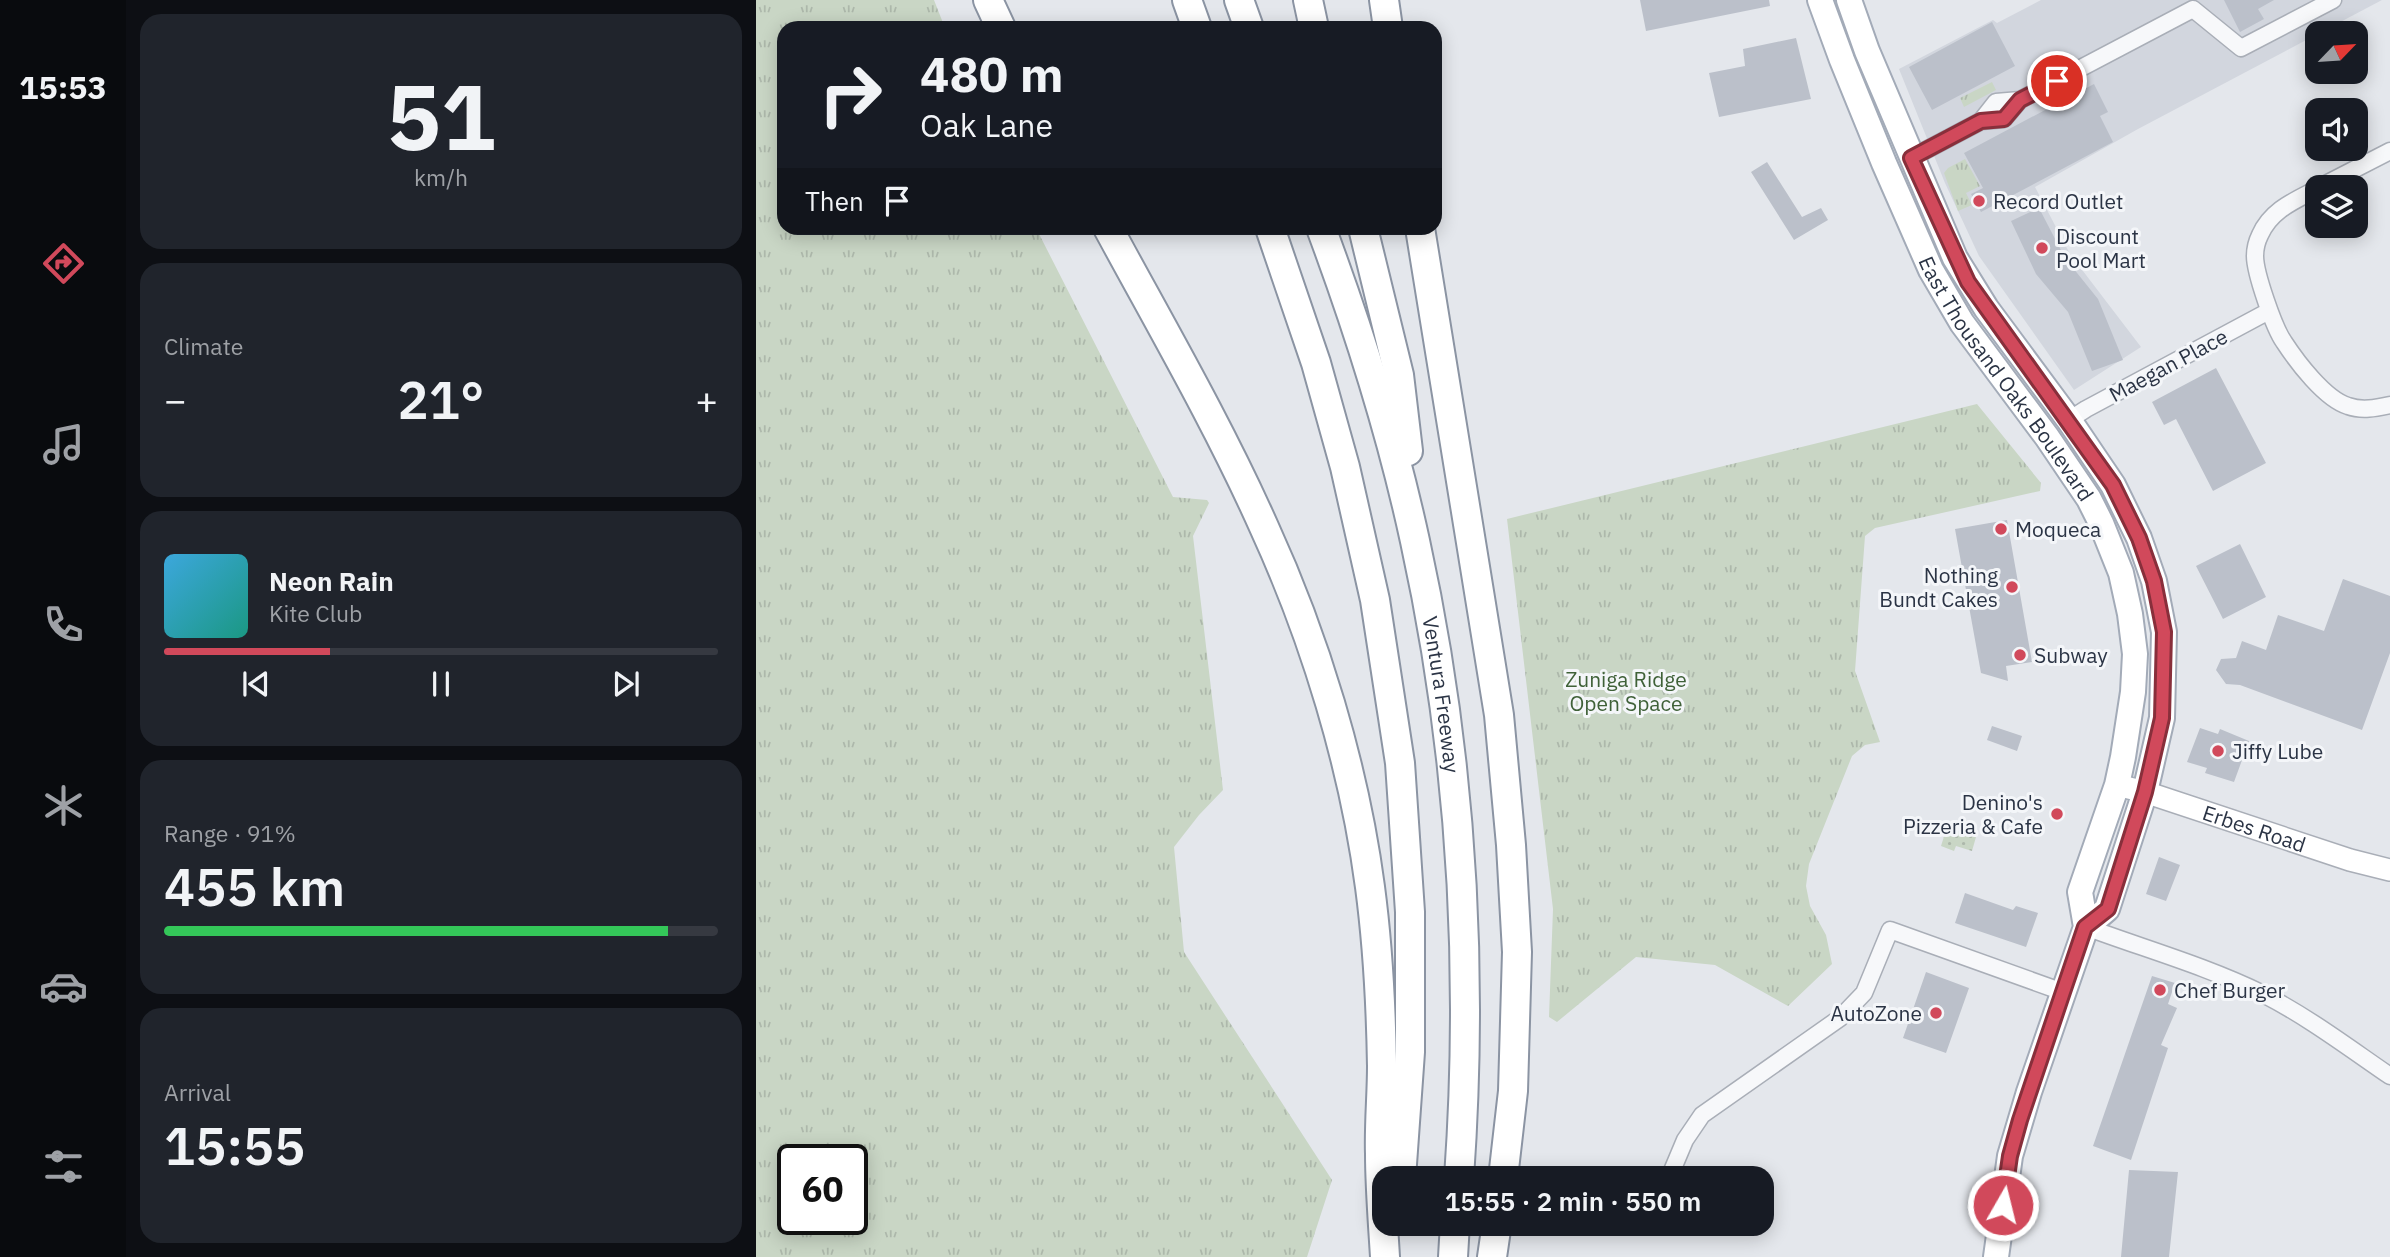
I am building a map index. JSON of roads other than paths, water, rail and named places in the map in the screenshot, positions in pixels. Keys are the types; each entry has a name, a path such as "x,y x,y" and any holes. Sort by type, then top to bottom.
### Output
{"highway":[{"path":"988,0 998,21"},
{"path":"1187,0 1194,21"},
{"path":"1239,0 1246,21"},
{"path":"1308,0 1312,21"},
{"path":"1384,0 1387,21"},
{"path":"1112,235 1202,402 1266,530 1319,669 1339,740 1357,811 1370,886 1379,973 1382,1069 1380,1154 1386,1257"},
{"path":"1272,235 1316,363 1345,467 1375,600 1400,763 1410,912 1410,1052 1402,1166"},
{"name":"Ventura Freeway","path":"1323,235 1381,405 1415,541 1432,626 1446,720 1463,892 1466,989 1460,1166"},
{"path":"1365,235 1399,375 1415,541"},
{"path":"1421,235 1499,715 1511,845 1517,952 1513,1091 1504,1166"},
{"path":"1386,1257 1390,1236"},
{"path":"1453,1257 1454,1236"},
{"path":"1492,1257 1495,1236"}],"main road":[{"name":"East Thousand Oaks Boulevard","path":"1820,0 1884,163 1941,289 1974,340 2074,476 2112,548 2121,573 2130,614 2135,654 2133,692 2117,785 2080,892 2085,927 2010,1156 1996,1257"},
{"name":"East Thousand Oaks Boulevard","path":"1849,0 1911,158 1968,282 2004,335 2069,420 2118,494 2139,538 2154,581 2164,632 2162,718 2145,792 2108,909 2085,927"}],"street":[{"path":"1911,158 1981,121 1996,102 2020,100 2193,4 2241,48 2333,0"},
{"path":"2343,175 2390,151"},
{"path":"2305,196 2276,213 2258,238 2255,256 2269,311 2283,341 2325,392 2346,406 2367,410 2390,405"},
{"name":"Maegan Place","path":"2069,420 2269,311"},
{"name":"Erbes Road","path":"2117,785 2350,860 2390,870"},
{"path":"2085,927 2228,978 2265,996 2317,1026 2390,1076"},
{"path":"1674,1166 1685,1140 1702,1115 1840,1018 1855,1004 1864,993 1890,930 2063,992"}],"place":[{"name":"Record Outlet","path":"1979,201"},
{"name":"Discount Pool Mart","path":"2042,248"},
{"name":"Moqueca","path":"2001,529"},
{"name":"Nothing Bundt Cakes","path":"2012,587"},
{"name":"Subway","path":"2020,655"},
{"name":"Jiffy Lube","path":"2218,751"},
{"name":"Denino's Pizzeria & Cafe","path":"2057,814"},
{"name":"Chef Burger","path":"2160,990"},
{"name":"AutoZone","path":"1936,1013"}],"park label":[{"name":"Zuniga Ridge Open Space","path":"1626,691"}]}
